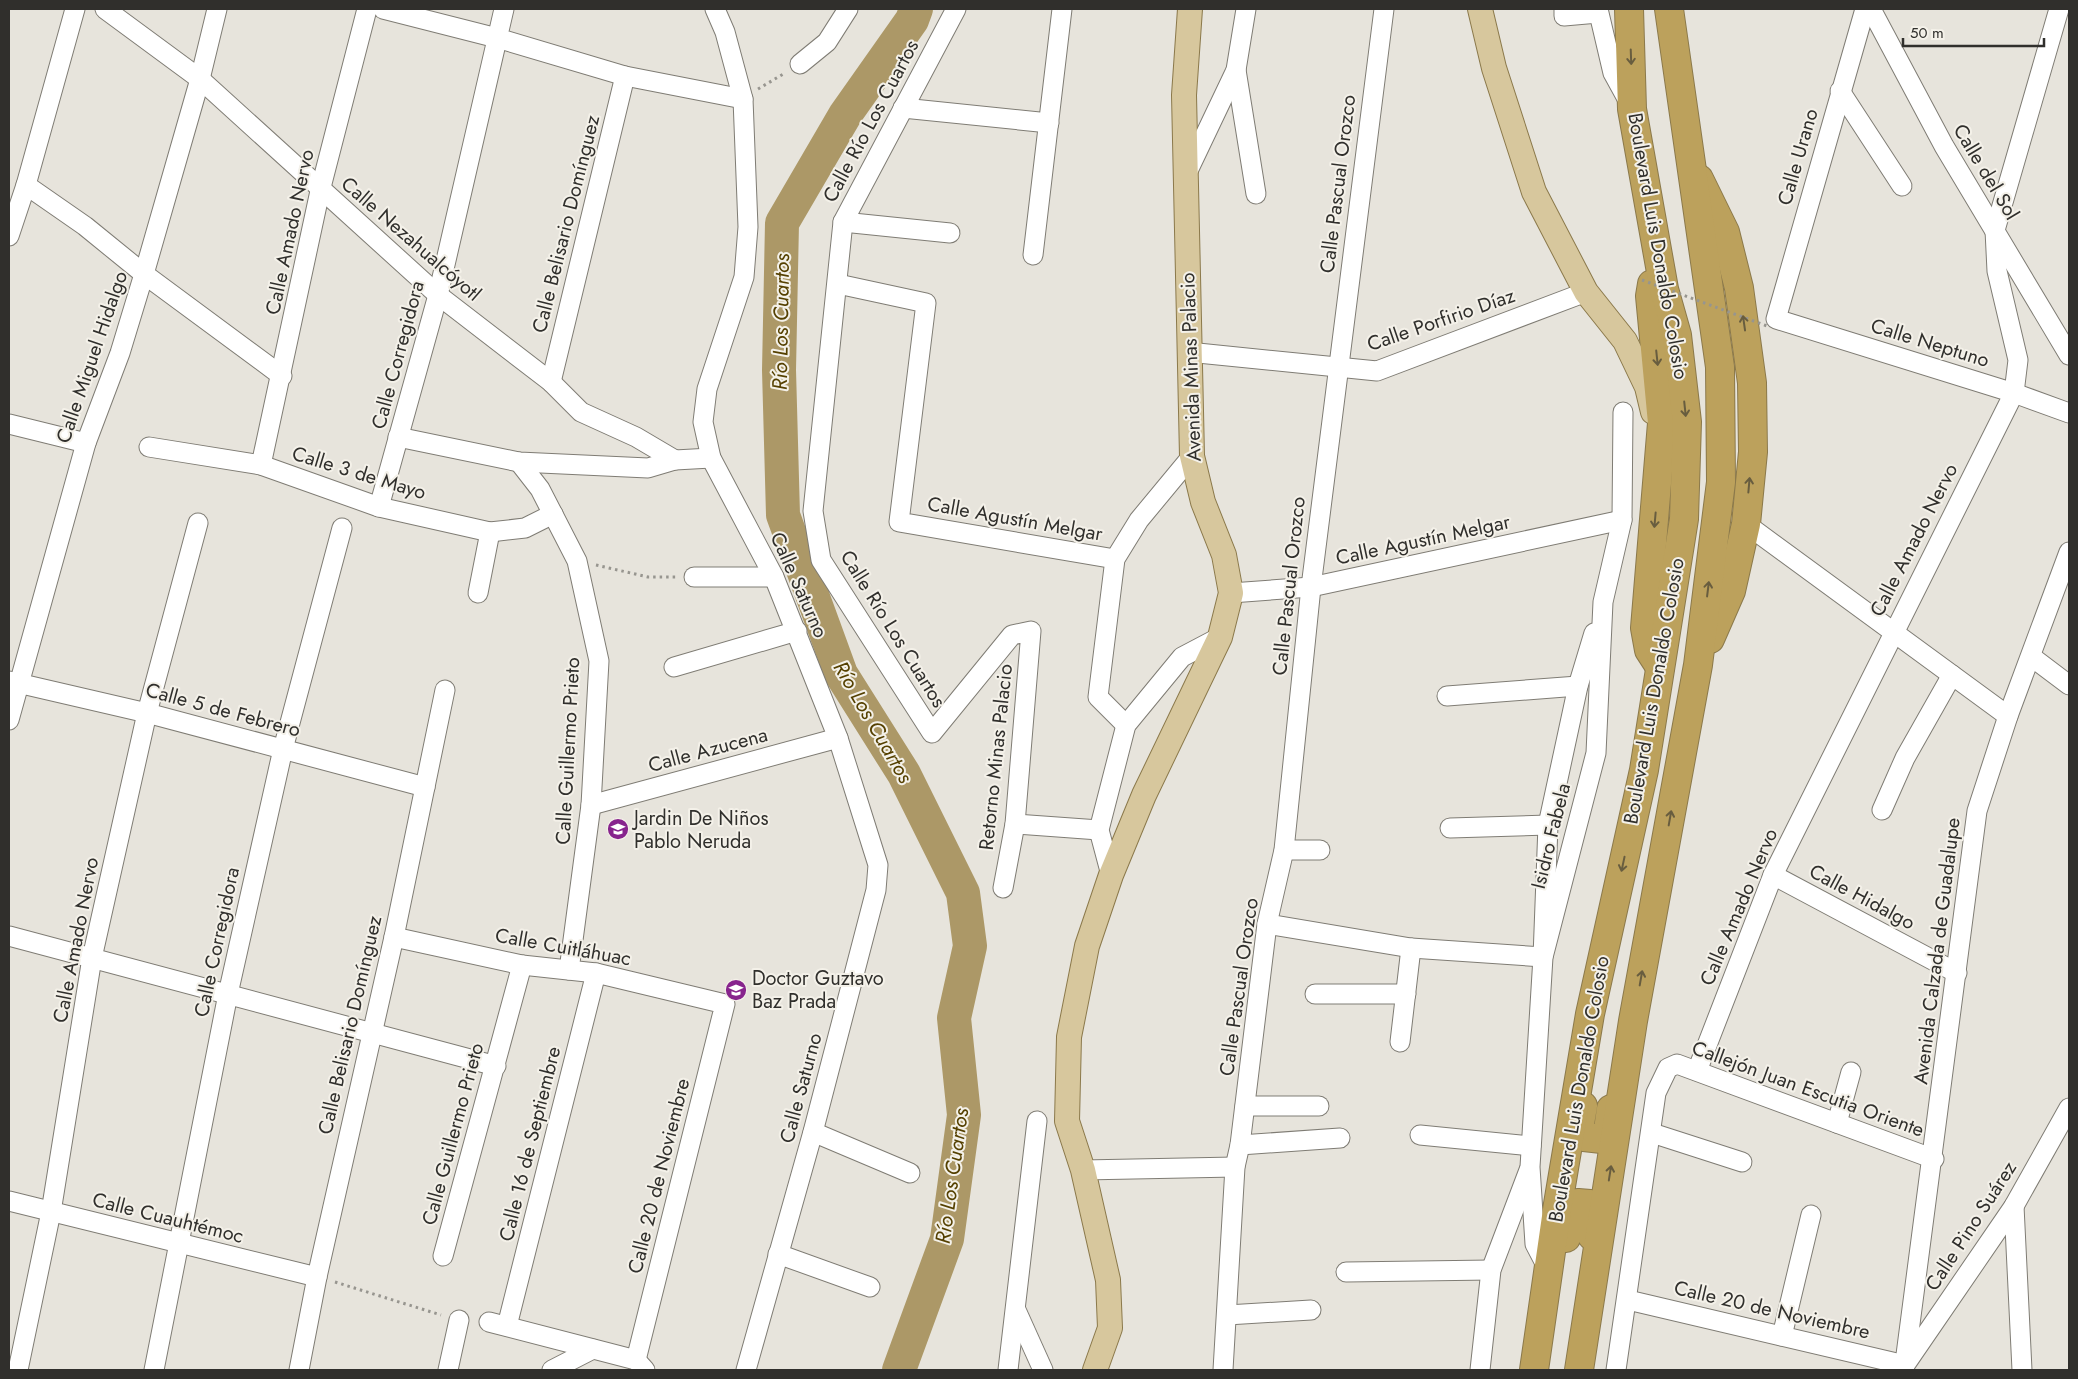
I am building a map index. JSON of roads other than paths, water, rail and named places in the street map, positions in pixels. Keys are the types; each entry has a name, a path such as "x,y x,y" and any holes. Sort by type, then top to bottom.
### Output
{"highway":[{"name":"Boulevard Luis Donaldo Colosio","path":"1535,1362 1548,1269 1590,1014 1644,770 1684,519 1687,422 1677,335 1664,289 1632,110 1629,9"},
{"name":"Boulevard Luis Donaldo Colosio","path":"1580,1365 1633,1021 1698,665 1721,482 1720,368 1690,163 1672,15"},
{"path":"1690,163 1711,200 1725,232 1738,288 1752,383 1752,452 1746,524 1731,591 1698,665"},
{"path":"1658,258 1646,288 1662,423 1645,628 1649,650 1660,668"},
{"path":"1590,1014 1595,1025 1579,1129 1584,1137 1602,1139 1608,1130 1624,1036 1633,1021"},
{"path":"1535,1362 1547,1340 1572,1211 1578,1203 1590,1204 1596,1211 1575,1344 1580,1365"}],"main road":[{"name":"Avenida Minas Palacio","path":"1094,1370 1110,1328 1108,1280 1083,1170 1067,1121 1068,1037 1087,946 1111,875 1144,796 1220,637 1231,593 1224,554 1203,502 1192,456 1188,352 1184,94 1190,9"},
{"path":"1480,9 1494,68 1534,192 1567,260 1586,292 1625,341 1647,387 1660,438"},
{"path":"1625,341 1640,328 1646,288"}],"street":[{"path":"9,236 26,185 75,9"},
{"name":"Calle Nezahualcóyotl","path":"105,9 200,80 438,295 551,382 581,412 636,437 675,460"},
{"name":"Calle Miguel Hidalgo","path":"9,720 13,682 86,443 120,353 144,274 200,80 217,9"},
{"name":"Calle Amado Nervo","path":"261,465 282,376 320,190 367,9"},
{"path":"384,9 498,38 625,76 742,99"},
{"name":"Calle Corregidora","path":"379,507 438,295 504,9"},
{"path":"398,437 518,462 648,468 675,460 711,458 703,422 707,389 744,277 748,226 742,99 725,32 715,9"},
{"path":"800,64 827,42 848,9"},
{"name":"Calle Río Los Cuartos","path":"956,9 843,222 813,511 821,560 932,733 1012,635 1031,631"},
{"path":"1033,255 1062,9"},
{"path":"1185,176 1236,70 1246,9"},
{"name":"Calle Pascual Orozco","path":"1224,1370 1235,1167 1240,1145 1267,924 1284,850 1311,587 1337,367 1384,9"},
{"path":"1564,9 1564,16 1598,11 1613,73 1632,110"},
{"name":"Calle Urano","path":"1772,322 1865,9"},
{"name":"Calle del Sol","path":"1871,9 1944,146 2069,355"},
{"path":"2060,9 2069,24"},
{"name":"Calle Amado Nervo","path":"1697,1071 1773,875 2014,393 2018,360 1997,271 1995,230 2060,9"},
{"path":"1236,70 1256,194"},
{"name":"Calle Belisario Domínguez","path":"551,382 625,76"},
{"path":"1840,91 1902,186"},
{"path":"903,108 1049,123"},
{"path":"26,185 85,226 144,274 282,376"},
{"path":"843,222 950,233"},
{"name":"Calle Agustín Melgar","path":"838,284 926,303 899,522 1115,559 1139,520 1192,456"},
{"name":"Calle Porfirio Díaz","path":"1188,352 1377,371 1586,292"},
{"name":"Calle Neptuno","path":"1772,322 2014,393 2069,413"},
{"name":"Isidro Fabela","path":"1548,1269 1535,1244 1530,1167 1543,957 1596,753 1603,602 1622,520 1623,412"},
{"path":"9,424 86,443"},
{"name":"Calle 3 de Mayo","path":"148,446 261,465 379,507 490,532 525,528 553,514"},
{"name":"Calle Saturno","path":"711,458 774,577 797,631 838,738 878,865 876,890 813,1132 746,1370"},
{"name":"Calle Guillermo Prieto","path":"518,462 540,489 577,561 599,661 590,805 569,970"},
{"name":"Calle Agustín Melgar","path":"1231,593 1311,587 1622,520"},
{"name":"Calle Amado Nervo","path":"18,1370 51,1212 92,958 147,713 198,523"},
{"path":"1746,524 2008,716"},
{"name":"Calle Corregidora","path":"154,1370 228,994 282,749 342,528"},
{"path":"478,593 490,532"},
{"name":"Avenida Calzada de Guadalupe","path":"1905,1368 1934,1159 1956,973 1978,811 2008,716 2032,657 2069,552"},
{"path":"1115,559 1098,697 1126,725"},
{"path":"694,577 774,577"},
{"path":"1267,924 1411,948 1543,957 1548,825 1578,686 1603,602"},
{"path":"674,667 797,631"},
{"name":"Retorno Minas Palacio","path":"1003,888 1015,824 1031,631"},
{"path":"1111,875 1099,830 1126,725 1182,657 1220,637"},
{"path":"2032,657 2069,684"},
{"path":"1882,810 1905,758 1952,675"},
{"name":"Calle 5 de Febrero","path":"13,682 147,713 424,787"},
{"path":"1447,696 1578,686"},
{"name":"Calle Belisario Domínguez","path":"299,1370 317,1277 394,937 445,690"},
{"name":"Calle Azucena","path":"590,805 838,738"},
{"path":"1015,824 1099,830"},
{"path":"1450,828 1548,825"},
{"path":"1284,850 1320,850"},
{"name":"Calle Hidalgo","path":"1773,875 1956,973"},
{"path":"9,936 496,1066"},
{"name":"Calle Cuitláhuac","path":"394,937 522,965 596,973 725,1004"},
{"path":"1400,1042 1411,948"},
{"name":"Calle Guillermo Prieto","path":"443,1256 522,965"},
{"name":"Calle 16 de Septiembre","path":"507,1326 596,973"},
{"path":"1315,994 1406,994"},
{"name":"Calle 20 de Noviembre","path":"641,1365 725,1004"},
{"name":"Callejón Juan Escutia Oriente","path":"1652,1134 1656,1093 1668,1068 1677,1064 1934,1159"},
{"path":"1837,1123 1851,1072"},
{"path":"1245,1106 1319,1106"},
{"name":"Calle Pino Suárez","path":"1905,1368 2014,1206 2069,1108"},
{"path":"1008,1370 1037,1121"},
{"path":"813,1132 910,1173"},
{"path":"1616,1370 1652,1134 1742,1162"},
{"path":"1420,1135 1530,1146"},
{"path":"1240,1145 1340,1138"},
{"path":"1083,1170 1235,1167"},
{"path":"1479,1370 1491,1270 1530,1167"},
{"name":"Calle Cuauhtémoc","path":"9,1201 317,1277"},
{"path":"2014,1206 2022,1370"},
{"path":"1782,1336 1810,1215"},
{"path":"778,1254 870,1287"},
{"path":"1346,1272 1491,1270"},
{"name":"Calle 20 de Noviembre","path":"1628,1300 1782,1336 1905,1368"},
{"path":"1015,1308 1044,1370"},
{"path":"1227,1315 1311,1310"},
{"path":"448,1370 459,1320"},
{"path":"489,1322 593,1349 641,1365"},
{"path":"552,1370 593,1349"},
{"path":"583,1370 593,1349"}],"waterway":[{"name":"Río Los Cuartos","path":"899,1370 947,1239 964,1115 954,1018 970,946 963,893 904,774 841,674 783,515 779,370 782,223 845,115 912,20 916,9"}],"place":[{"name":"Jardin De Niños Pablo Neruda","path":"618,829"},
{"name":"Doctor Guztavo Baz Prada","path":"736,990"}]}
